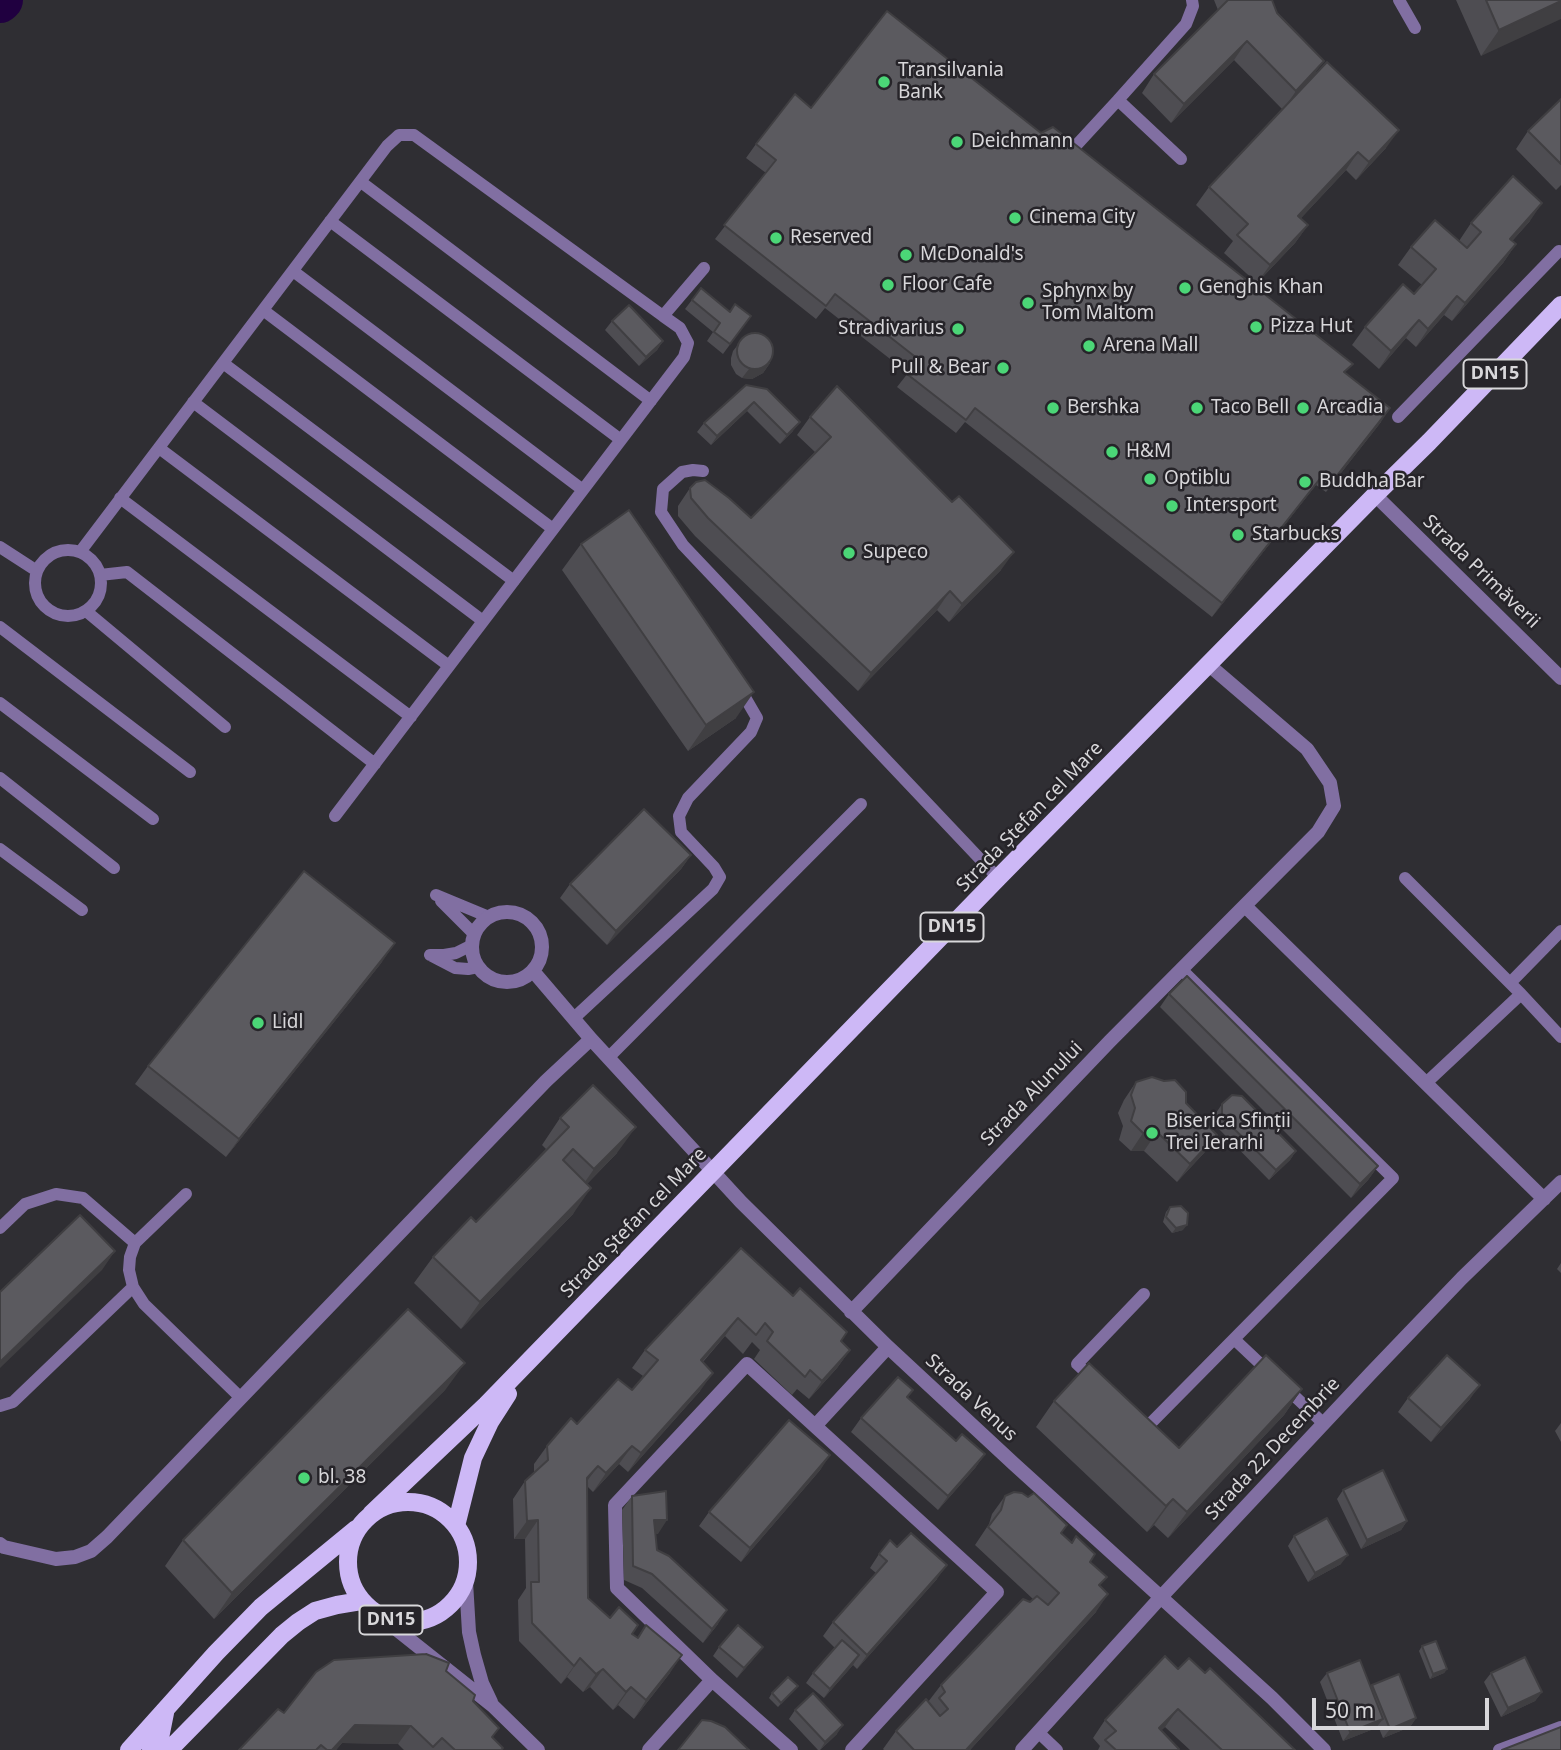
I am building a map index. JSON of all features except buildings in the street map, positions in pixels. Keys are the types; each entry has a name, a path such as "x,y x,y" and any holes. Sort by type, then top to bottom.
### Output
{"main road":[{"name":"Strada Ștefan cel Mare","path":"531,1360 998,878 1561,305"},
{"name":"DN15","path":"130,1750 261,1607 359,1527 531,1360"},
{"name":"DN15","path":"456,1526 473,1458 489,1422 531,1360"},
{"name":"DN15","path":"371,1514 388,1505 407,1502 426,1504 443,1513 456,1526"},
{"path":"456,1526 466,1543 469,1562 466,1582"},
{"name":"DN15","path":"359,1527 350,1545 347,1564 351,1584 361,1601 381,1617 401,1623 421,1622 441,1614 456,1600 466,1582"},
{"name":"DN15","path":"169,1750 298,1622 316,1611 361,1601"},
{"path":"151,1750 159,1743 166,1710"}],"street":[{"name":"Strada Primăverii","path":"1375,495 1561,677"},
{"name":"Strada Alunului","path":"851,1312 1110,1041 1318,832 1335,806 1330,783 1307,748 1209,665"},
{"path":"1245,906 1544,1199"},
{"path":"500,912 522,915 532,921 539,931 542,954 538,965 520,980 497,981 478,967 473,957 473,940 480,924 489,917 500,912"},
{"name":"Strada Venus","path":"533,971 712,1172 851,1312 1272,1698 1324,1750"},
{"path":"0,1545 56,1559 75,1557 91,1551 546,1081 591,1039"},
{"name":"Strada 22 Decembrie","path":"1022,1750 1323,1423 1462,1279 1561,1182"},
{"path":"815,1426 888,1347"},
{"path":"791,1750 617,1588 615,1505 747,1364 996,1592 852,1750"},
{"path":"466,1582 469,1632 474,1655 482,1683 493,1706"},
{"path":"381,1617 493,1706 538,1750"},
{"path":"649,1750 712,1679"}],"lane":[{"path":"1071,151 1186,24 1194,6 1192,0"},
{"path":"1399,0 1415,27"},
{"path":"1118,100 1181,159"},
{"path":"80,552 387,146 400,135 414,135 680,328 688,343 684,357 335,816"},
{"path":"360,182 651,401"},
{"path":"330,221 621,440"},
{"path":"1398,417 1559,251"},
{"path":"663,316 704,268"},
{"path":"293,271 583,490"},
{"path":"263,310 553,529"},
{"path":"223,363 514,581"},
{"path":"193,402 483,621"},
{"path":"159,447 449,666"},
{"path":"703,471 682,472 663,489 661,512 683,545 998,878"},
{"path":"120,498 411,717"},
{"path":"0,547 37,571"},
{"path":"59,551 80,552 89,557 100,575 99,595 86,611 66,616 56,614 47,609 36,592 34,581 37,571 42,562 59,551"},
{"path":"100,575 127,572 375,764"},
{"path":"86,611 226,727"},
{"path":"0,627 190,772"},
{"path":"574,1018 713,889 720,877 681,832 679,817 688,798 751,733 757,718 734,680"},
{"path":"0,703 153,820"},
{"path":"0,778 114,868"},
{"path":"609,1057 861,804"},
{"path":"0,849 82,910"},
{"path":"1405,878 1521,993 1561,1037"},
{"path":"478,967 454,968 430,955 456,953 473,940 436,895 489,917"},
{"path":"1510,982 1561,932"},
{"path":"1136,1419 1146,1429 1393,1178 1181,970"},
{"path":"1426,1083 1521,993"},
{"path":"0,1228 25,1204 56,1194 83,1198 135,1242"},
{"path":"186,1194 135,1242 129,1270 133,1287 144,1304 241,1398"},
{"path":"0,1406 13,1402 133,1287"},
{"path":"1106,1392 1077,1364 1144,1294"},
{"path":"1234,1339 1323,1423"},
{"path":"1499,1750 1561,1727"},
{"path":"1038,1732 1057,1750"}],"place":[{"name":"Transilvania Bank","path":"884,82"},
{"name":"Deichmann","path":"957,142"},
{"name":"Cinema City","path":"1015,218"},
{"name":"Reserved","path":"776,238"},
{"name":"McDonald's","path":"906,255"},
{"name":"Floor Cafe","path":"888,285"},
{"name":"Genghis Khan","path":"1185,288"},
{"name":"Sphynx by Tom Maltom","path":"1028,303"},
{"name":"Pizza Hut","path":"1256,327"},
{"name":"Stradivarius","path":"958,329"},
{"name":"Arena Mall","path":"1089,346"},
{"name":"Pull & Bear","path":"1003,368"},
{"name":"Bershka","path":"1053,408"},
{"name":"Taco Bell","path":"1197,408"},
{"name":"Arcadia","path":"1303,408"},
{"name":"H&M","path":"1112,452"},
{"name":"Optiblu","path":"1150,479"},
{"name":"Buddha Bar","path":"1305,482"},
{"name":"Intersport","path":"1172,506"},
{"name":"Starbucks","path":"1238,535"},
{"name":"Supeco","path":"849,553"},
{"name":"Lidl","path":"258,1023"},
{"name":"Biserica Sfinții Trei Ierarhi","path":"1152,1133"},
{"name":"bl. 38","path":"304,1478"}]}
